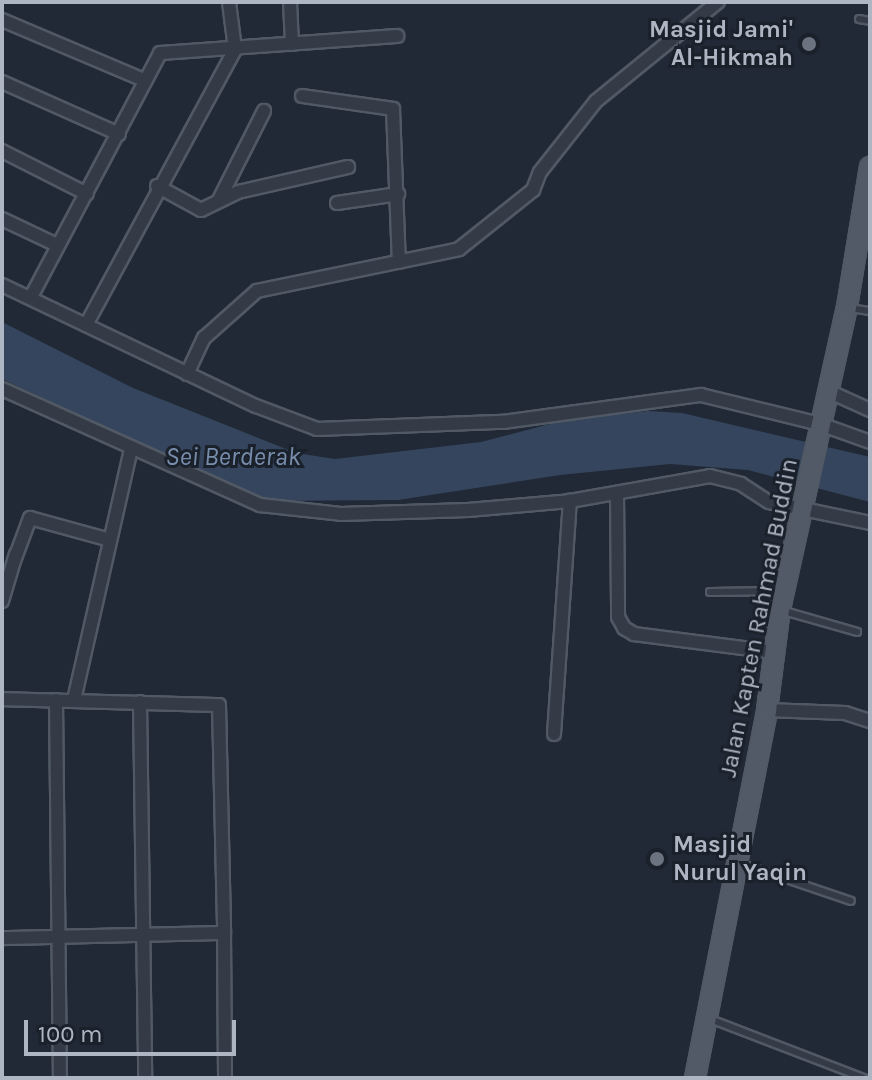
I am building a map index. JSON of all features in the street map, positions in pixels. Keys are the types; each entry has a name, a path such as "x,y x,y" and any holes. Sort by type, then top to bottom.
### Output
{"main road":[{"name":"Jalan Kapten Rahmad Buddin","path":"695,1078 710,1019 736,858 767,710 780,609 787,591 847,307 870,167"}],"street":[{"path":"86,325 157,186 235,49 229,2"},
{"path":"290,2 292,44"},
{"path":"187,374 204,338 257,291 459,249 504,218 533,190 540,172 596,101 718,2"},
{"path":"2,20 144,80"},
{"path":"31,297 119,134 154,61 168,50 188,54 397,36"},
{"path":"2,82 119,134"},
{"path":"302,96 390,106 398,136 399,262"},
{"path":"219,200 264,111"},
{"path":"2,151 87,194"},
{"path":"157,186 201,210 219,200 311,172 348,167"},
{"path":"337,203 398,194"},
{"path":"2,219 57,245"},
{"path":"2,285 187,374 317,429 503,422 701,395 820,424 870,442"},
{"path":"2,389 131,450 260,505 341,514 570,501 710,476 741,484 769,502 804,501 870,523"},
{"path":"828,391 870,410"},
{"path":"74,700 131,450"},
{"path":"617,493 618,617 624,628 634,634 774,652"},
{"path":"554,734 570,501"},
{"path":"2,601 30,518 110,540"},
{"path":"2,699 220,707 225,1078"},
{"path":"56,700 60,1078"},
{"path":"140,702 145,1078"},
{"path":"767,710 845,713 870,721"},
{"path":"2,938 224,933"}],"lane":[{"path":"859,19 870,21"},
{"path":"847,307 870,311"},
{"path":"710,592 787,591"},
{"path":"780,609 857,632"},
{"path":"712,848 851,901"},
{"path":"710,1019 864,1078"}],"water":[{"name":"Sei Berderak","path":"2,322 133,388 296,453 335,459 481,442 565,420 648,411 682,413 870,457 870,502 748,470 670,464 560,475 398,500 264,501 2,379"}],"place":[{"name":"Masjid Jami' Al-Hikmah","path":"809,44"},
{"name":"Masjid Nurul Yaqin","path":"657,859"}]}
